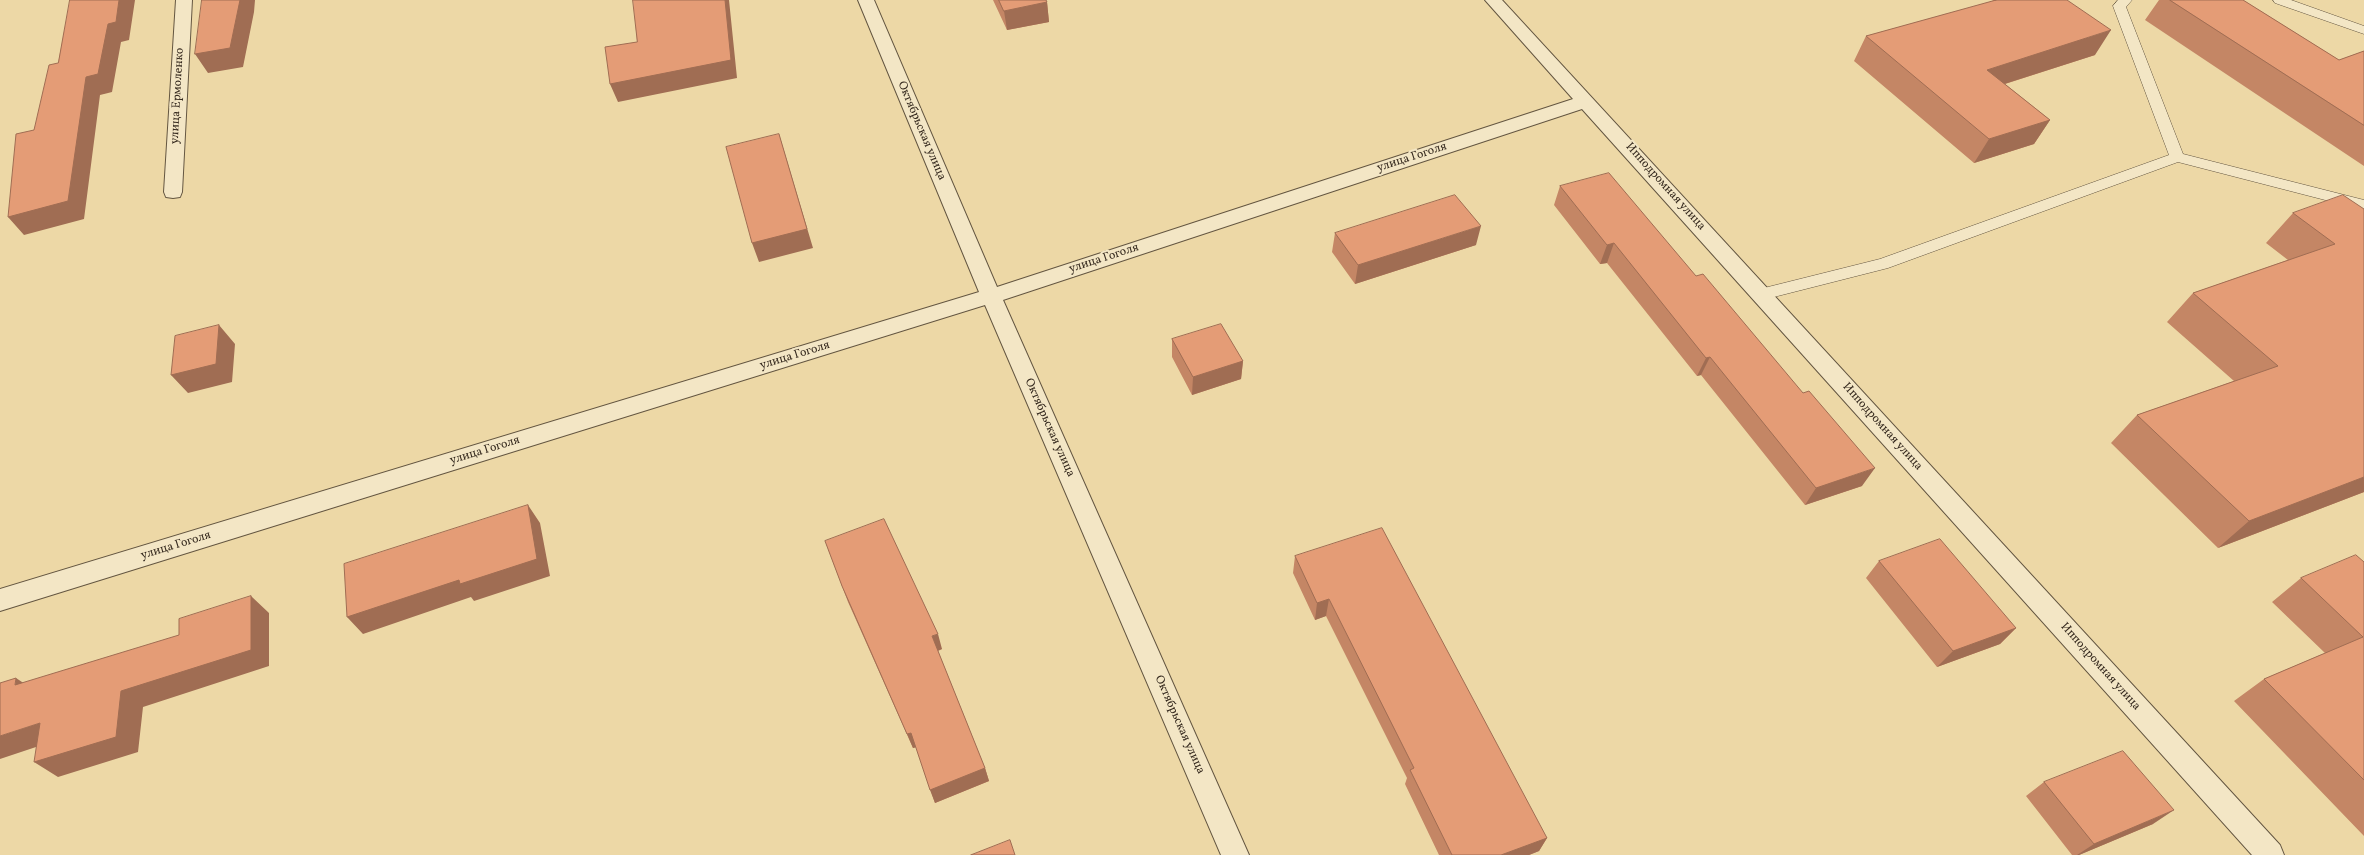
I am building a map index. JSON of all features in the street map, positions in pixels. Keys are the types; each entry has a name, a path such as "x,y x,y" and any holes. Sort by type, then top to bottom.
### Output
{"street":[{"name":"улица Ермоленко","path":"172,192 184,0"},
{"name":"Октябрьская улица","path":"866,0 991,296 1236,855"},
{"name":"Ипподромная улица","path":"1493,0 1762,294 2270,855"},
{"name":"улица Гоголя","path":"0,600 991,296 1586,101"}],"lane":[{"path":"2126,0 2120,6 2177,156"},
{"path":"2279,0 2364,30"},
{"path":"1762,294 1883,264 2177,156 2364,205"}],"building":[{"path":"70,0 119,0 116,22 108,24 98,74 86,77 68,201 8,217 16,134 34,130 49,65 58,63"},
{"path":"202,0 240,0 230,48 195,54"},
{"path":"633,0 725,0 731,60 610,84 605,47 637,42"},
{"path":"999,0 1046,0 1047,2 1004,11"},
{"path":"1996,0 2067,0 2111,30 1987,70 2050,120 1989,139 1866,36"},
{"path":"2170,0 2243,0 2339,60 2364,51 2364,125"},
{"path":"779,134 807,229 752,243 726,147"},
{"path":"1609,173 1696,276 1703,274 1803,393 1809,391 1875,468 1816,488 1710,357 1706,358 1614,243 1607,245 1560,186"},
{"path":"1455,195 1481,226 1358,265 1335,233"},
{"path":"2343,195 2364,209 2364,477 2249,521 2137,415 2278,366 2193,293 2335,244 2293,213"},
{"path":"1221,324 1243,361 1193,377 1172,339"},
{"path":"219,325 216,364 171,375 175,336"},
{"path":"528,505 537,559 460,584 459,580 347,617 344,564"},
{"path":"884,519 938,634 932,636 985,768 930,790 911,733 907,734 842,586 825,541"},
{"path":"1382,528 1547,838 1501,855 1452,855 1410,770 1414,768 1329,599 1317,603 1295,556"},
{"path":"1940,539 2016,628 1953,651 1879,561"},
{"path":"2356,555 2364,562 2364,780 2264,679 2363,637 2301,578"},
{"path":"251,596 251,650 121,691 116,737 34,762 40,723 0,736 0,683 16,678 15,685 179,635 179,619"},
{"path":"2123,751 2174,810 2094,844 2044,782"},
{"path":"1010,840 1015,855 971,855"}]}
